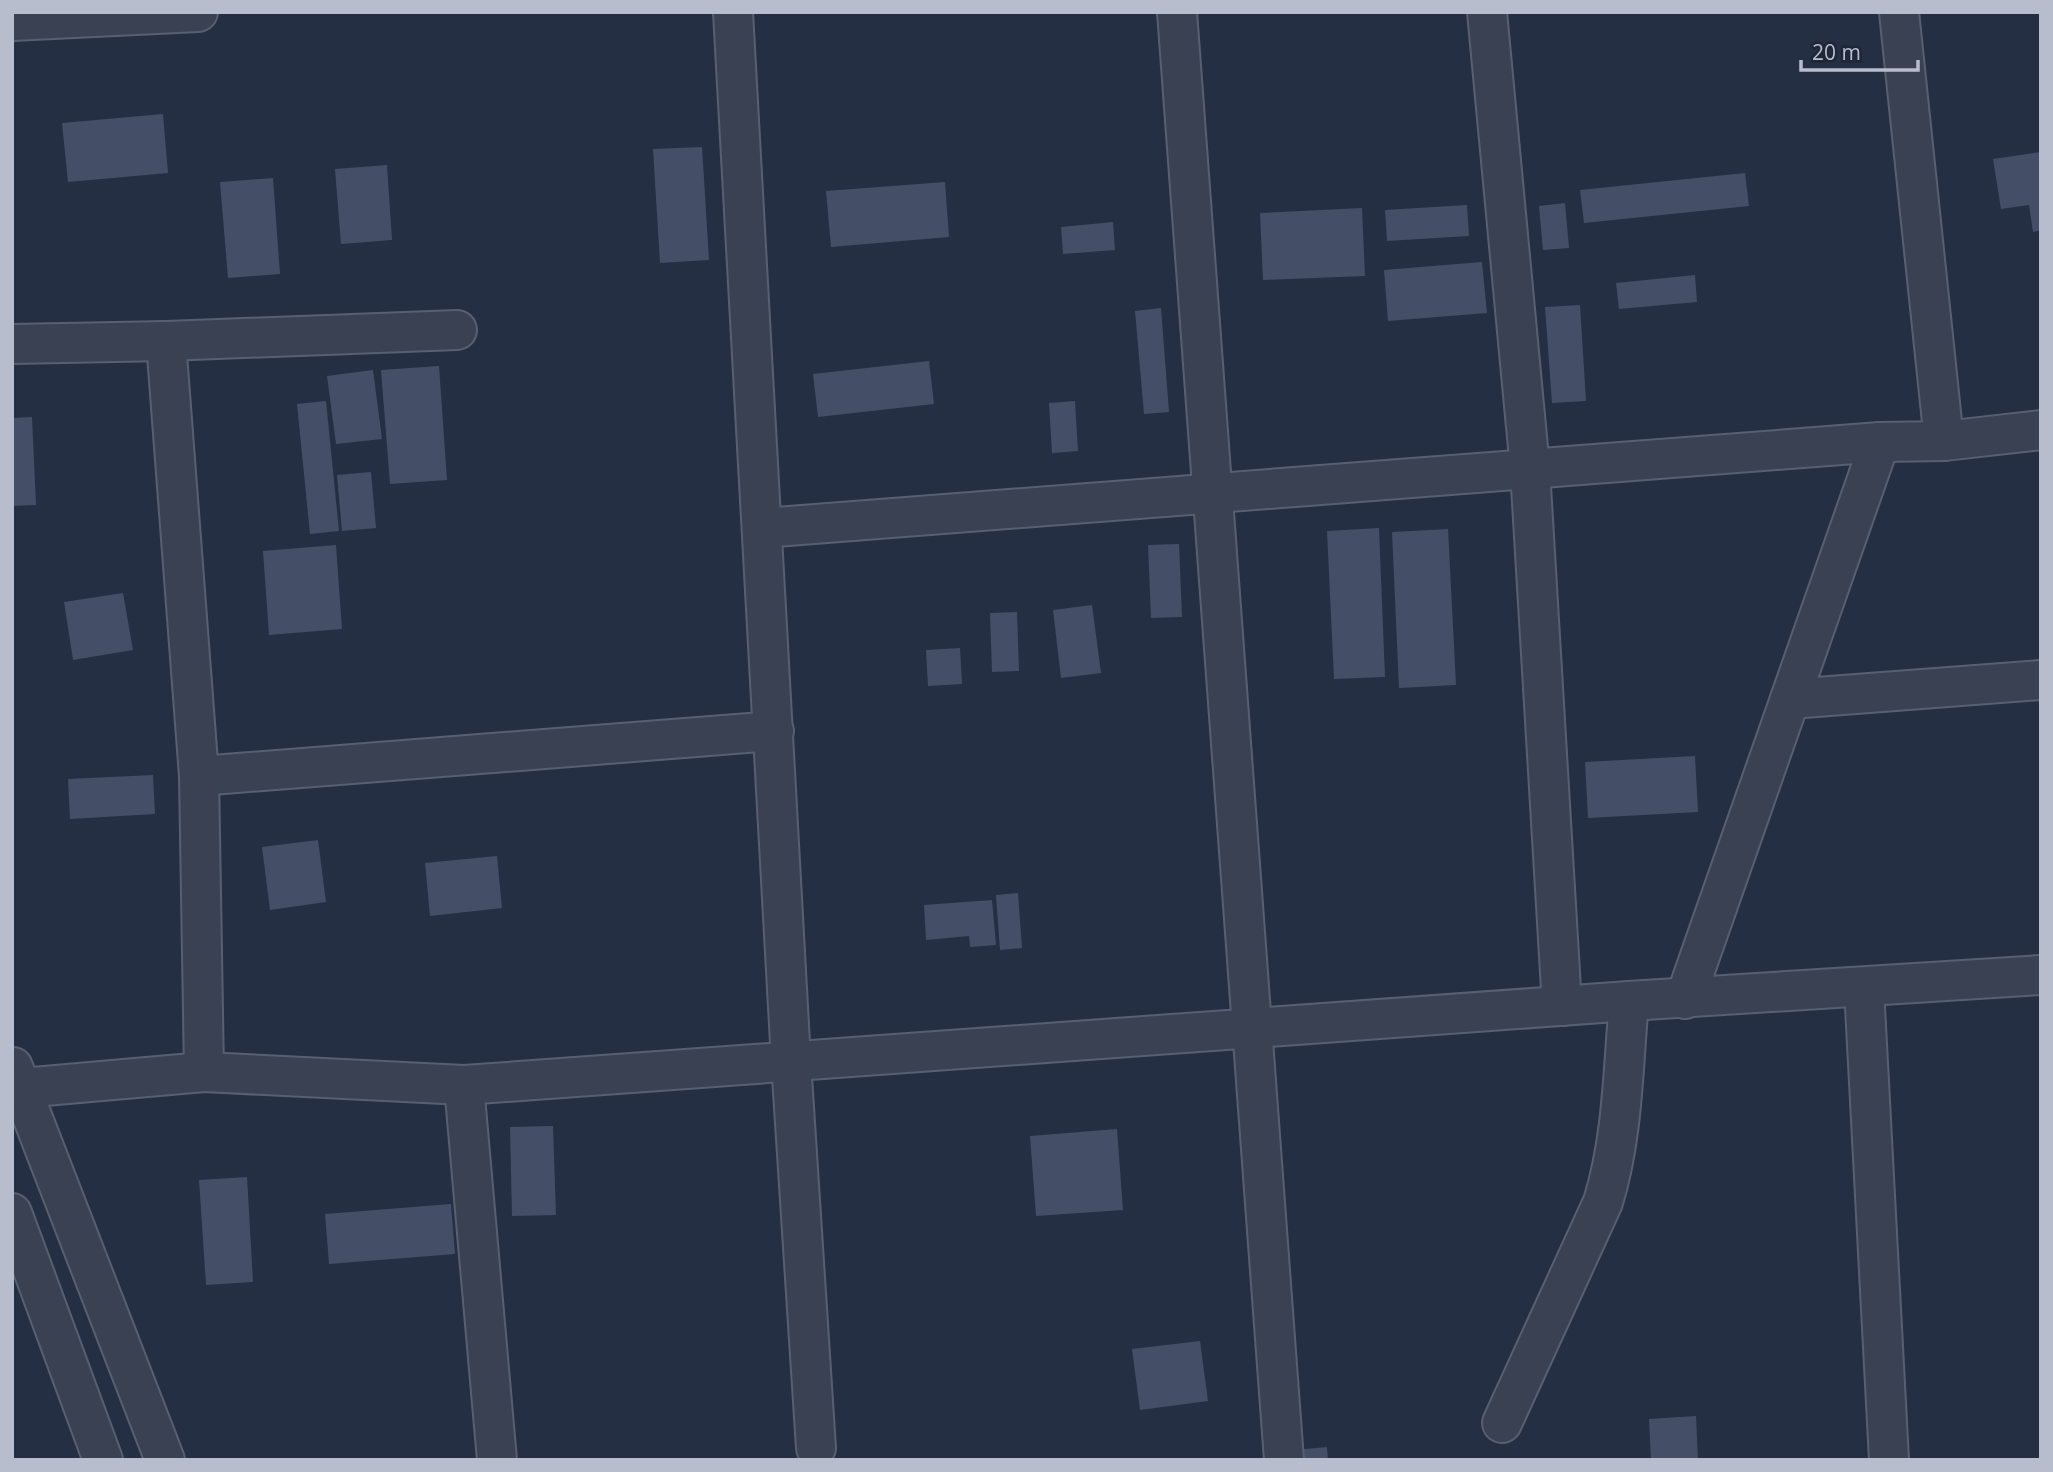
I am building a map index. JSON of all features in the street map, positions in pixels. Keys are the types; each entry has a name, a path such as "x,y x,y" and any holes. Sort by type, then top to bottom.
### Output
{"street":[{"path":"12,21 198,12"},
{"path":"733,12 791,1061 816,1448"},
{"path":"1177,12 1284,1460"},
{"path":"1487,12 1530,469 1562,1006"},
{"path":"1899,12 1944,441"},
{"path":"12,344 457,330"},
{"path":"166,341 200,775 204,1072"},
{"path":"762,528 1880,442 1944,441 2041,430"},
{"path":"1685,999 1880,442"},
{"path":"1790,699 2041,680"},
{"path":"200,775 774,731"},
{"path":"165,1460 15,1082 204,1072 464,1085 1629,1001 2041,975"},
{"path":"1864,988 1889,1460"},
{"path":"1502,1423 1603,1202 1612,1175 1629,1001"},
{"path":"464,1085 497,1460"},
{"path":"12,1213 103,1460"}],"building":[{"path":"163,114 168,173 68,182 62,123"},
{"path":"702,147 709,260 660,263 653,149"},
{"path":"2041,152 2041,230 2033,232 2029,205 2001,209 1993,159"},
{"path":"387,165 392,240 341,244 335,169"},
{"path":"1745,173 1749,206 1584,223 1580,190"},
{"path":"273,178 280,274 228,278 220,182"},
{"path":"945,182 949,237 831,247 826,191"},
{"path":"1565,203 1569,248 1543,250 1539,206"},
{"path":"1467,205 1469,236 1387,241 1385,210"},
{"path":"1362,208 1365,276 1263,280 1260,213"},
{"path":"1113,222 1115,250 1063,254 1061,227"},
{"path":"1482,262 1487,313 1388,321 1384,270"},
{"path":"1695,275 1697,302 1619,309 1616,283"},
{"path":"1580,305 1586,401 1552,403 1545,307"},
{"path":"1161,308 1169,412 1144,414 1135,311"},
{"path":"929,361 934,404 818,417 813,374"},
{"path":"439,366 447,480 390,484 381,370"},
{"path":"373,370 382,439 336,444 327,376"},
{"path":"326,401 339,531 310,534 297,404"},
{"path":"1075,401 1078,451 1052,453 1049,403"},
{"path":"32,417 36,505 12,506 12,418"},
{"path":"371,472 376,528 342,531 337,475"},
{"path":"1379,528 1385,677 1334,679 1327,531"},
{"path":"1448,529 1456,685 1399,688 1392,532"},
{"path":"1179,544 1182,617 1151,618 1148,545"},
{"path":"336,545 342,629 269,635 263,551"},
{"path":"123,593 133,650 73,660 64,602"},
{"path":"1092,605 1101,673 1061,678 1053,610"},
{"path":"1017,612 1019,671 992,672 990,613"},
{"path":"960,648 962,684 928,686 926,650"},
{"path":"1695,756 1698,812 1588,818 1585,762"},
{"path":"153,775 155,814 70,819 68,779"},
{"path":"318,840 326,902 270,910 262,847"},
{"path":"497,856 502,908 430,916 425,863"},
{"path":"1018,893 1022,948 1000,950 996,895"},
{"path":"992,900 996,945 970,947 969,936 926,940 924,905"},
{"path":"553,1126 556,1215 512,1216 510,1127"},
{"path":"1117,1129 1123,1210 1036,1216 1030,1136"},
{"path":"247,1177 253,1282 206,1285 199,1180"},
{"path":"451,1204 455,1254 329,1264 325,1214"},
{"path":"1200,1341 1208,1401 1140,1410 1132,1349"},
{"path":"1696,1416 1698,1460 1651,1460 1649,1419"},
{"path":"1327,1447 1328,1460 1296,1460 1295,1450"}]}
